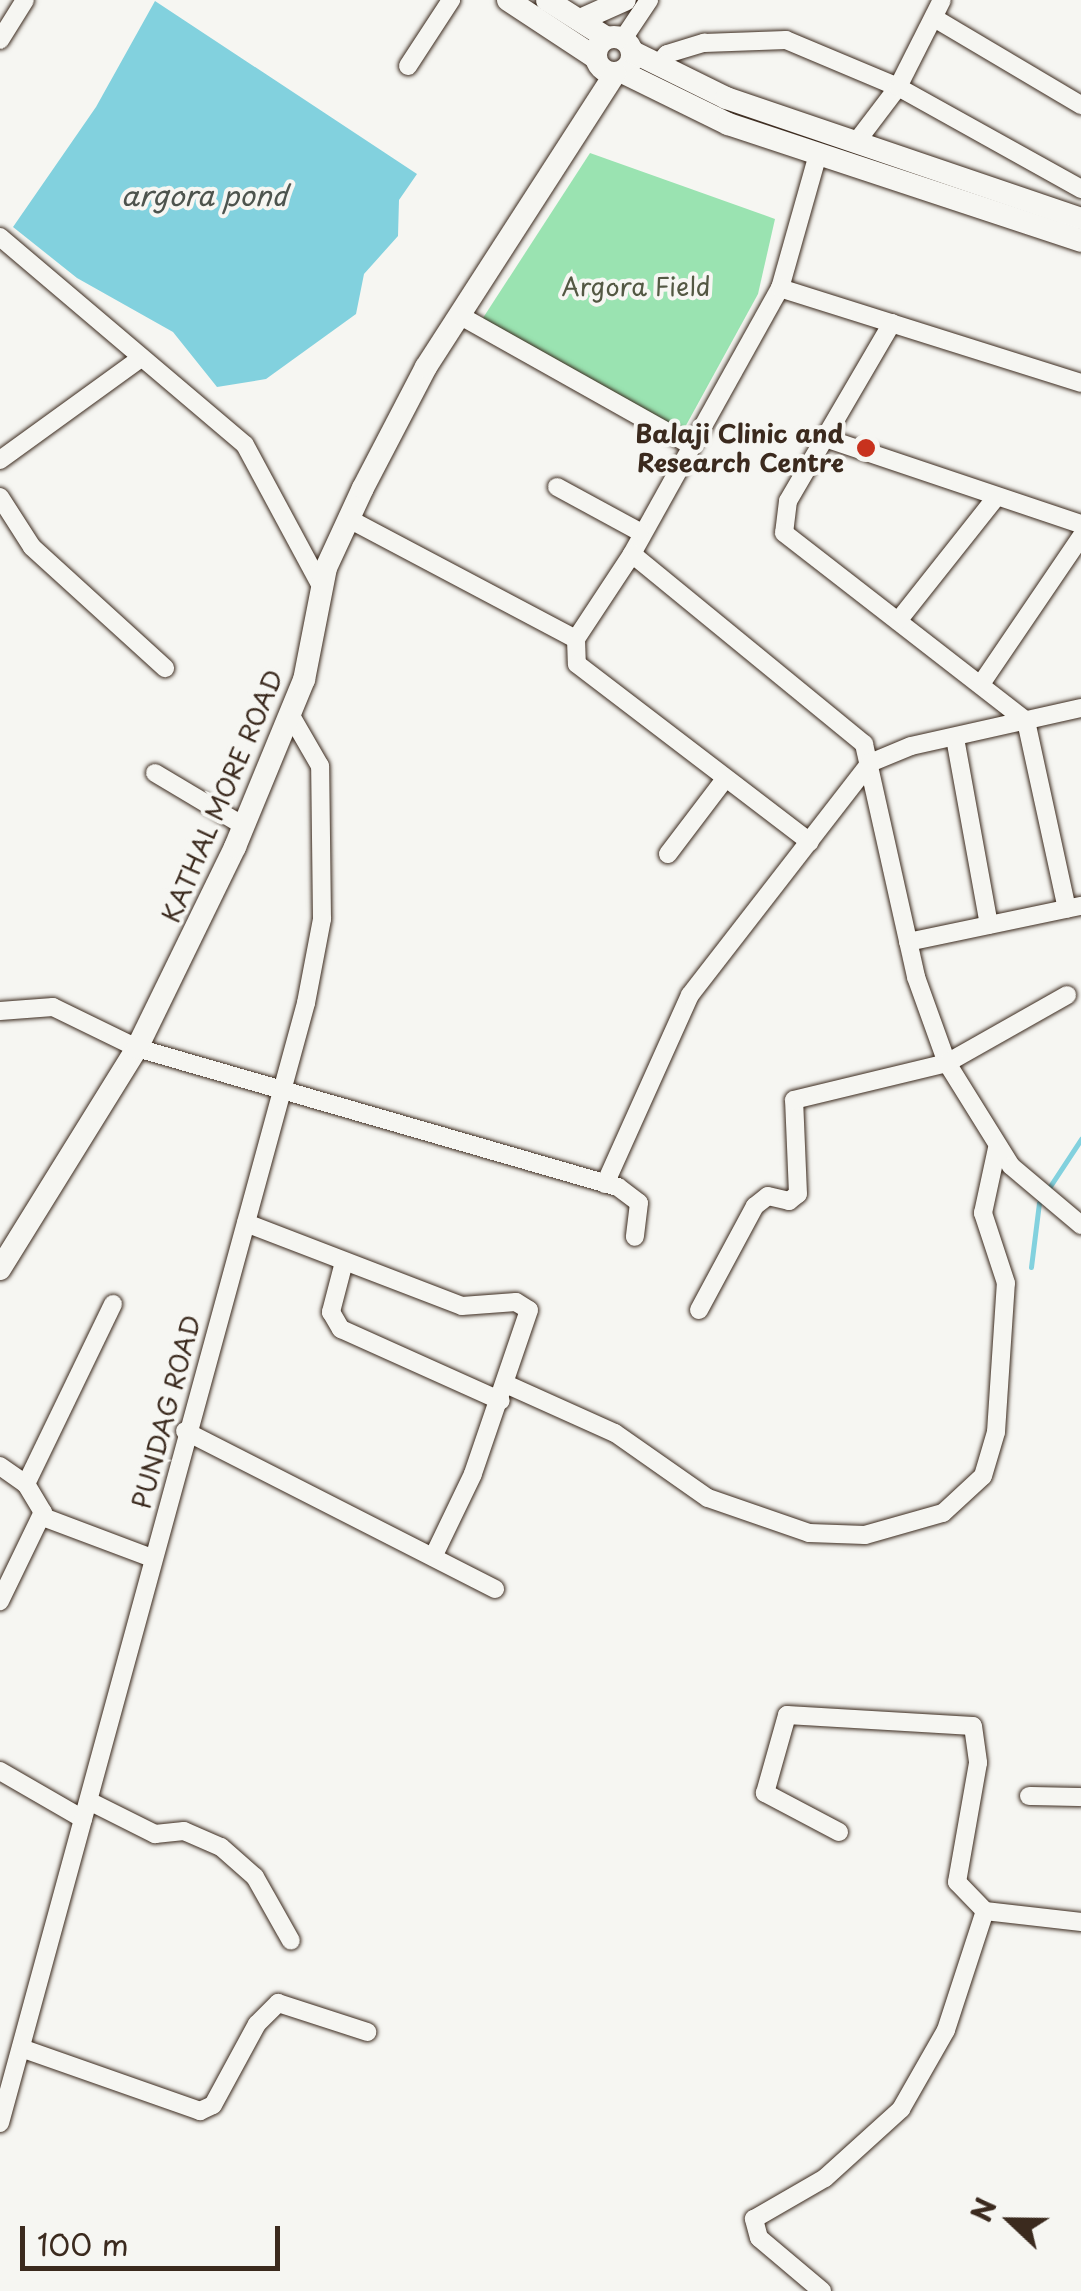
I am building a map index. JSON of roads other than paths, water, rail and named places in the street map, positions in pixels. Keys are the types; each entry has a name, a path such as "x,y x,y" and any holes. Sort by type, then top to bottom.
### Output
{"main road":[{"path":"508,0 615,53 728,124 1081,241"},
{"path":"547,0 580,20 615,53 658,66 726,98 1081,219"},
{"path":"580,20 628,0"},
{"name":"KATHAL MORE ROAD","path":"0,1269 137,1048 244,826 290,714 322,588 348,518 460,314 615,53"}],"street":[{"path":"0,40 24,0"},
{"path":"408,66 451,0"},
{"path":"615,53 628,0"},
{"path":"615,53 649,0"},
{"path":"857,141 898,87 936,19 942,0"},
{"path":"936,19 1081,106"},
{"path":"658,66 667,54 704,44 786,40 898,87 1081,189"},
{"path":"810,842 588,676 577,664 576,639 632,554 640,532 780,288 818,154"},
{"path":"0,237 244,445 322,588"},
{"path":"780,288 1080,380"},
{"path":"460,314 691,445"},
{"path":"892,323 788,501 784,532 1026,721 1074,907 908,942"},
{"path":"0,460 141,358"},
{"path":"824,438 1081,524"},
{"path":"558,487 640,532"},
{"path":"898,621 997,496"},
{"path":"0,497 32,547 165,668"},
{"path":"348,518 576,639"},
{"path":"981,684 1081,538"},
{"path":"632,554 853,730 870,764 908,942 947,1062 1011,1166 1077,1219"},
{"path":"605,1184 690,995 870,764 955,738 1081,708"},
{"name":"PUNDAG ROAD","path":"0,2123 185,1431 286,1088 322,919 320,766 290,714"},
{"path":"955,738 989,925"},
{"path":"155,773 244,826"},
{"path":"668,854 725,779"},
{"path":"699,1310 754,1206 768,1196 796,1198 794,1100 947,1062 1067,994"},
{"path":"0,1011 52,1007 137,1048 286,1088 605,1184 639,1203 635,1238"},
{"path":"344,1262 331,1312 342,1329 616,1433 708,1498 808,1532 865,1535 944,1513 983,1476 996,1432 1006,1283 983,1212 997,1148"},
{"path":"246,1223 462,1306 527,1306 531,1316 504,1393 433,1558"},
{"path":"26,1484 113,1304"},
{"path":"185,1431 495,1589"},
{"path":"0,1466 26,1484 43,1517 152,1558"},
{"path":"0,1601 43,1517"},
{"path":"839,1832 765,1793 790,1713 973,1726 978,1764 956,1882 984,1911 1081,1922"},
{"path":"0,1771 86,1810 155,1834 184,1831 221,1848 255,1876 292,1941"},
{"path":"1029,1796 1081,1796"},
{"path":"822,2291 760,2238 754,2219 846,2162 900,2109 946,2030 984,1911"},
{"path":"20,2048 200,2111 213,2105 257,2024 278,2003 367,2032"}],"water":[{"name":"argora pond","path":"155,1 417,174 399,200 398,236 364,274 356,314 266,379 217,387 173,332 77,278 13,227 96,107"}],"waterway":[{"path":"1031,1267 1039,1203 1081,1139"}],"place":[{"name":"Balaji Clinic and Research Centre","path":"866,448"}],"park label":[{"name":"Argora Field","path":"636,286"}]}
